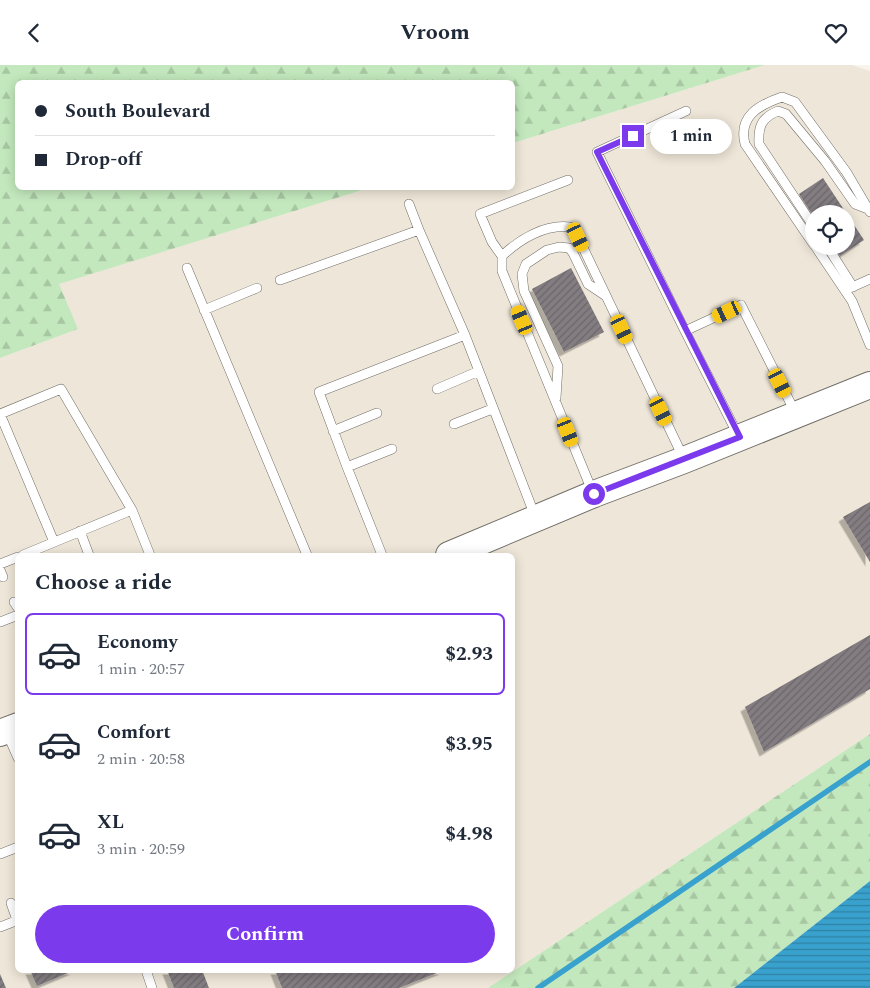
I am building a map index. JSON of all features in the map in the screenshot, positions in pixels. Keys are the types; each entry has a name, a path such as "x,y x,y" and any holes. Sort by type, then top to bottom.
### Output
{"main road":[{"path":"454,553 594,494 870,385"}],"lane":[{"path":"805,233 745,144 744,126 751,114 764,103 782,97 795,102 847,173 869,211"},
{"path":"686,111 597,152 685,331 740,437"},
{"path":"805,213 759,144 758,132 762,123 770,115 778,111 786,113 825,161 855,204 869,211"},
{"path":"568,180 480,214 492,242 502,256 502,271 594,494"},
{"path":"409,204 465,335 492,409 536,518"},
{"path":"502,256 515,243 540,232 558,225 570,227 578,237 684,460"},
{"path":"280,279 419,229"},
{"path":"556,401 558,366 524,291 522,274 526,265 547,250 559,247 569,248 574,253 588,284 606,296"},
{"path":"821,255 849,289"},
{"path":"831,255 849,289 870,345"},
{"path":"187,268 306,553"},
{"path":"849,289 870,279"},
{"path":"204,310 257,289"},
{"path":"685,331 741,305 796,415"},
{"path":"381,553 319,392 465,335"},
{"path":"438,389 479,371"},
{"path":"54,542 0,414 62,389 132,510 149,553"},
{"path":"454,424 492,409"},
{"path":"334,431 377,413"},
{"path":"347,467 392,449"},
{"path":"43,551 54,542 132,510"},
{"path":"80,531 89,553"},
{"path":"0,565 15,558"},
{"path":"0,622 15,616"},
{"path":"8,730 15,750"},
{"path":"0,854 15,848"},
{"path":"11,903 15,914"},
{"path":"0,927 15,921"},
{"path":"147,973 152,988"}],"shaded area":[{"path":"765,65 852,65 870,71 870,734 515,970 515,553 15,553 15,973 511,973 488,988 0,988 0,358 78,329 58,284 363,190 515,190 515,142"}],"green space":[{"path":"0,65 765,65 515,142 515,80 15,80 15,190 363,190 59,284 78,329 0,358"},
{"path":"870,734 870,881 734,988 488,988 511,973 515,973 515,970"}],"water":[{"path":"870,881 870,988 734,988"}],"building":[{"path":"823,178 841,205 806,205 799,194"},
{"path":"855,226 864,240 855,246"},
{"path":"571,268 604,332 564,352 532,289"},
{"path":"870,502 870,562 843,517"},
{"path":"870,635 870,689 764,752 745,707"},
{"path":"31,973 68,973 37,986"},
{"path":"168,973 203,973 209,988 174,988"},
{"path":"276,973 436,973 399,988 282,988"},
{"path":"0,974 6,988 0,988"}],"waterway":[{"path":"538,988 870,762"}],"route":[{"path":"594,494 740,437 685,331 597,152 633,136"}]}
